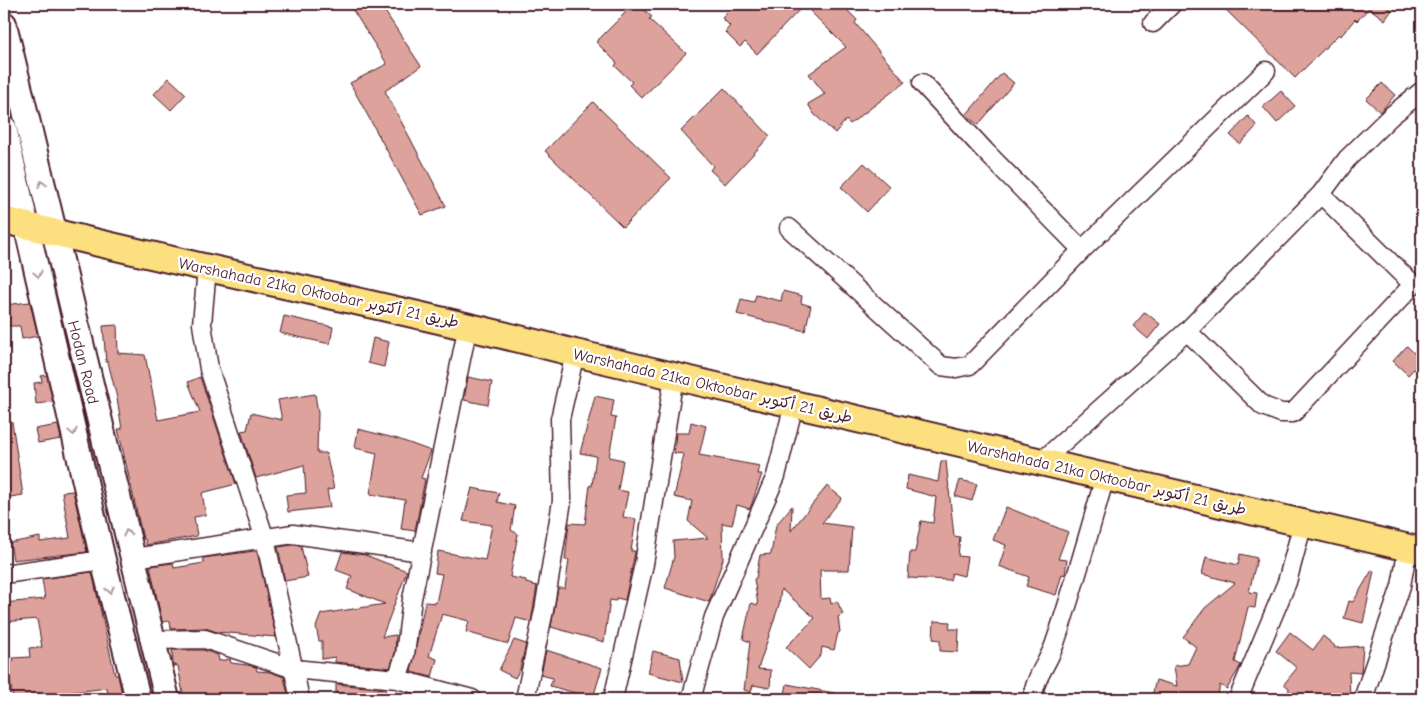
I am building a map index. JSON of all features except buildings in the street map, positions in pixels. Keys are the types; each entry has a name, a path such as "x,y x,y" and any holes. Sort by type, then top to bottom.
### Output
{"main road":[{"name":"Hodan Road","path":"4,24 52,232 155,640 167,699"},
{"name":"Hodan Road","path":"4,128 16,223 138,699"},
{"name":"Warshahada 21ka Oktoobar طريق 21 أكتوبر","path":"16,223 377,307 468,325 674,377 1415,549"}],"street":[{"path":"1153,23 1172,4"},
{"path":"789,228 941,366 956,368 970,365 1082,250 1266,71"},
{"path":"922,83 985,151 1082,250"},
{"path":"1041,462 1187,331 1321,194 1348,159 1391,116 1422,91"},
{"path":"1187,331 1264,406 1281,413 1293,413 1417,292 1410,281 1321,194"},
{"path":"206,268 202,324 209,369 265,539 300,699"},
{"path":"397,679 405,655 412,599 468,325"},
{"path":"525,699 544,610 562,501 560,419 575,353"},
{"path":"613,699 644,564 674,377"},
{"path":"691,699 714,617 776,476 794,404"},
{"path":"1033,699 1033,687 1051,655 1060,629 1105,477"},
{"path":"1238,699 1287,582 1303,523"},
{"path":"134,558 209,545 292,534 422,552"},
{"path":"1363,699 1415,549"},
{"path":"4,574 103,560"},
{"path":"155,640 204,638 294,669 397,679 472,699"}]}
